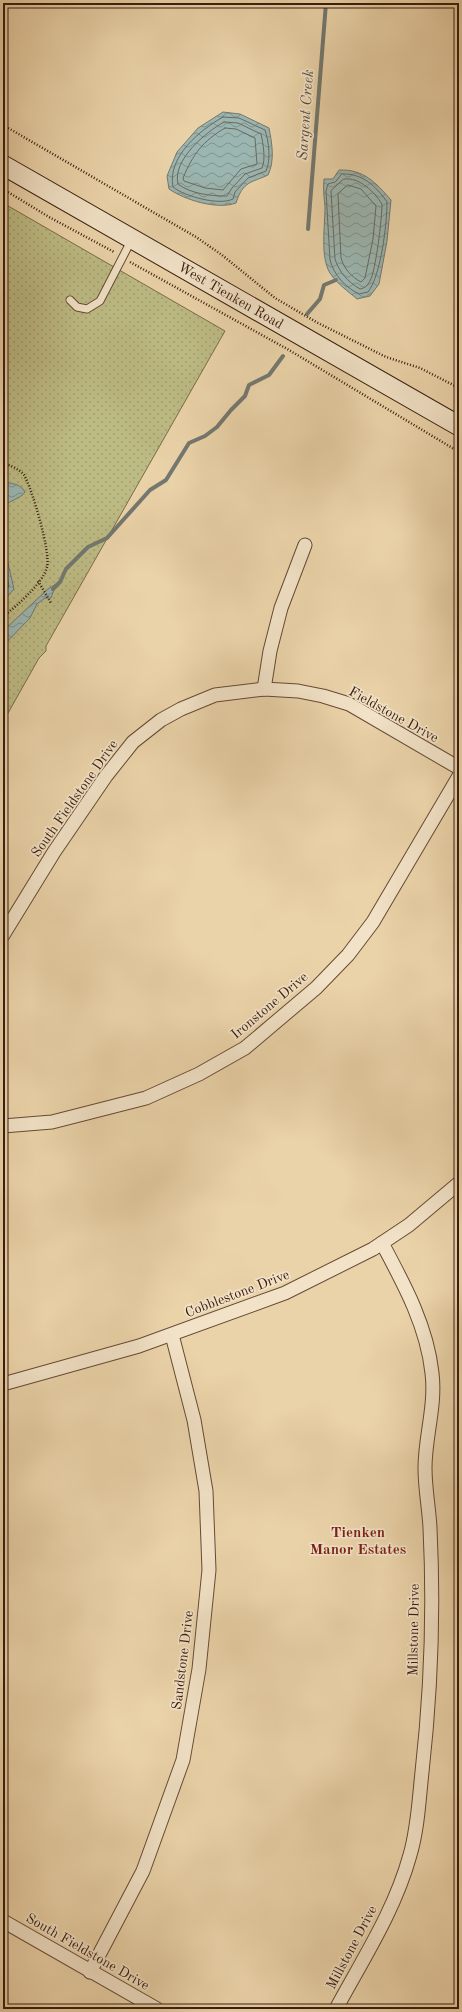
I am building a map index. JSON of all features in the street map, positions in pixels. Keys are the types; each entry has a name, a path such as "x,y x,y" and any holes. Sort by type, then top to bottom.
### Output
{"street":[{"name":"West Tienken Road","path":"3,165 459,426"},
{"path":"264,689 270,651 281,608 305,545"},
{"name":"Fieldstone Drive","path":"264,689 298,691 323,696 349,704 459,768"},
{"name":"South Fieldstone Drive","path":"3,935 54,852 106,776 133,742 161,720 181,709 215,695 264,689"},
{"name":"Ironstone Drive","path":"3,1126 52,1122 146,1098 199,1074 245,1048 316,988 348,955 373,922 459,776"},
{"name":"Cobblestone Drive","path":"3,1384 139,1346 285,1293 382,1243 409,1225 459,1183"},
{"name":"Millstone Drive","path":"336,2009 381,1927 400,1887 411,1854 416,1825 427,1731 431,1611 430,1527 425,1466 433,1400 432,1372 422,1331 410,1297 382,1243"},
{"name":"Sandstone Drive","path":"90,1972 143,1870 178,1774 183,1760 199,1669 209,1570 206,1492 194,1420 172,1335"},
{"name":"South Fieldstone Drive","path":"3,1921 157,2009"}],"lane":[{"path":"70,300 77,307 87,309 100,301 132,239"}],"path":[{"path":"3,125 196,237 222,255 274,298 299,313 386,357 420,368 459,388"},
{"path":"3,189 166,284 289,350 459,452"},
{"path":"3,463 20,471 24,476 32,496 46,545 48,561 47,568 26,596 3,617"},
{"path":"38,581 51,603"}],"shaded area":[{"path":"3,203 225,331 46,646 46,651 39,658 3,722"}],"water":[{"path":"223,112 240,114 269,128 272,146 272,164 268,175 248,184 242,190 236,203 228,205 211,205 201,203 184,197 169,189 167,176 177,152 198,128"},
{"path":"339,170 356,172 369,178 391,200 387,241 379,284 370,296 357,299 333,277 325,259 324,179 333,179"},
{"path":"3,482 18,485 25,492 5,505 3,508"},
{"path":"3,519 6,536 6,555 14,589 3,601"},
{"path":"56,584 51,598 45,598 37,604 30,618 3,646 3,631 48,589"}],"waterway":[{"name":"Sargent Creek","path":"308,229 326,3"},
{"path":"307,314 320,299 324,285 336,280"},
{"path":"53,589 60,582 66,569 88,547 107,538 150,490 166,480 189,443 205,436 217,427 245,396 249,385 269,375 283,356"}],"district":[{"name":"Tienken Manor Estates","path":"358,1540"}]}
